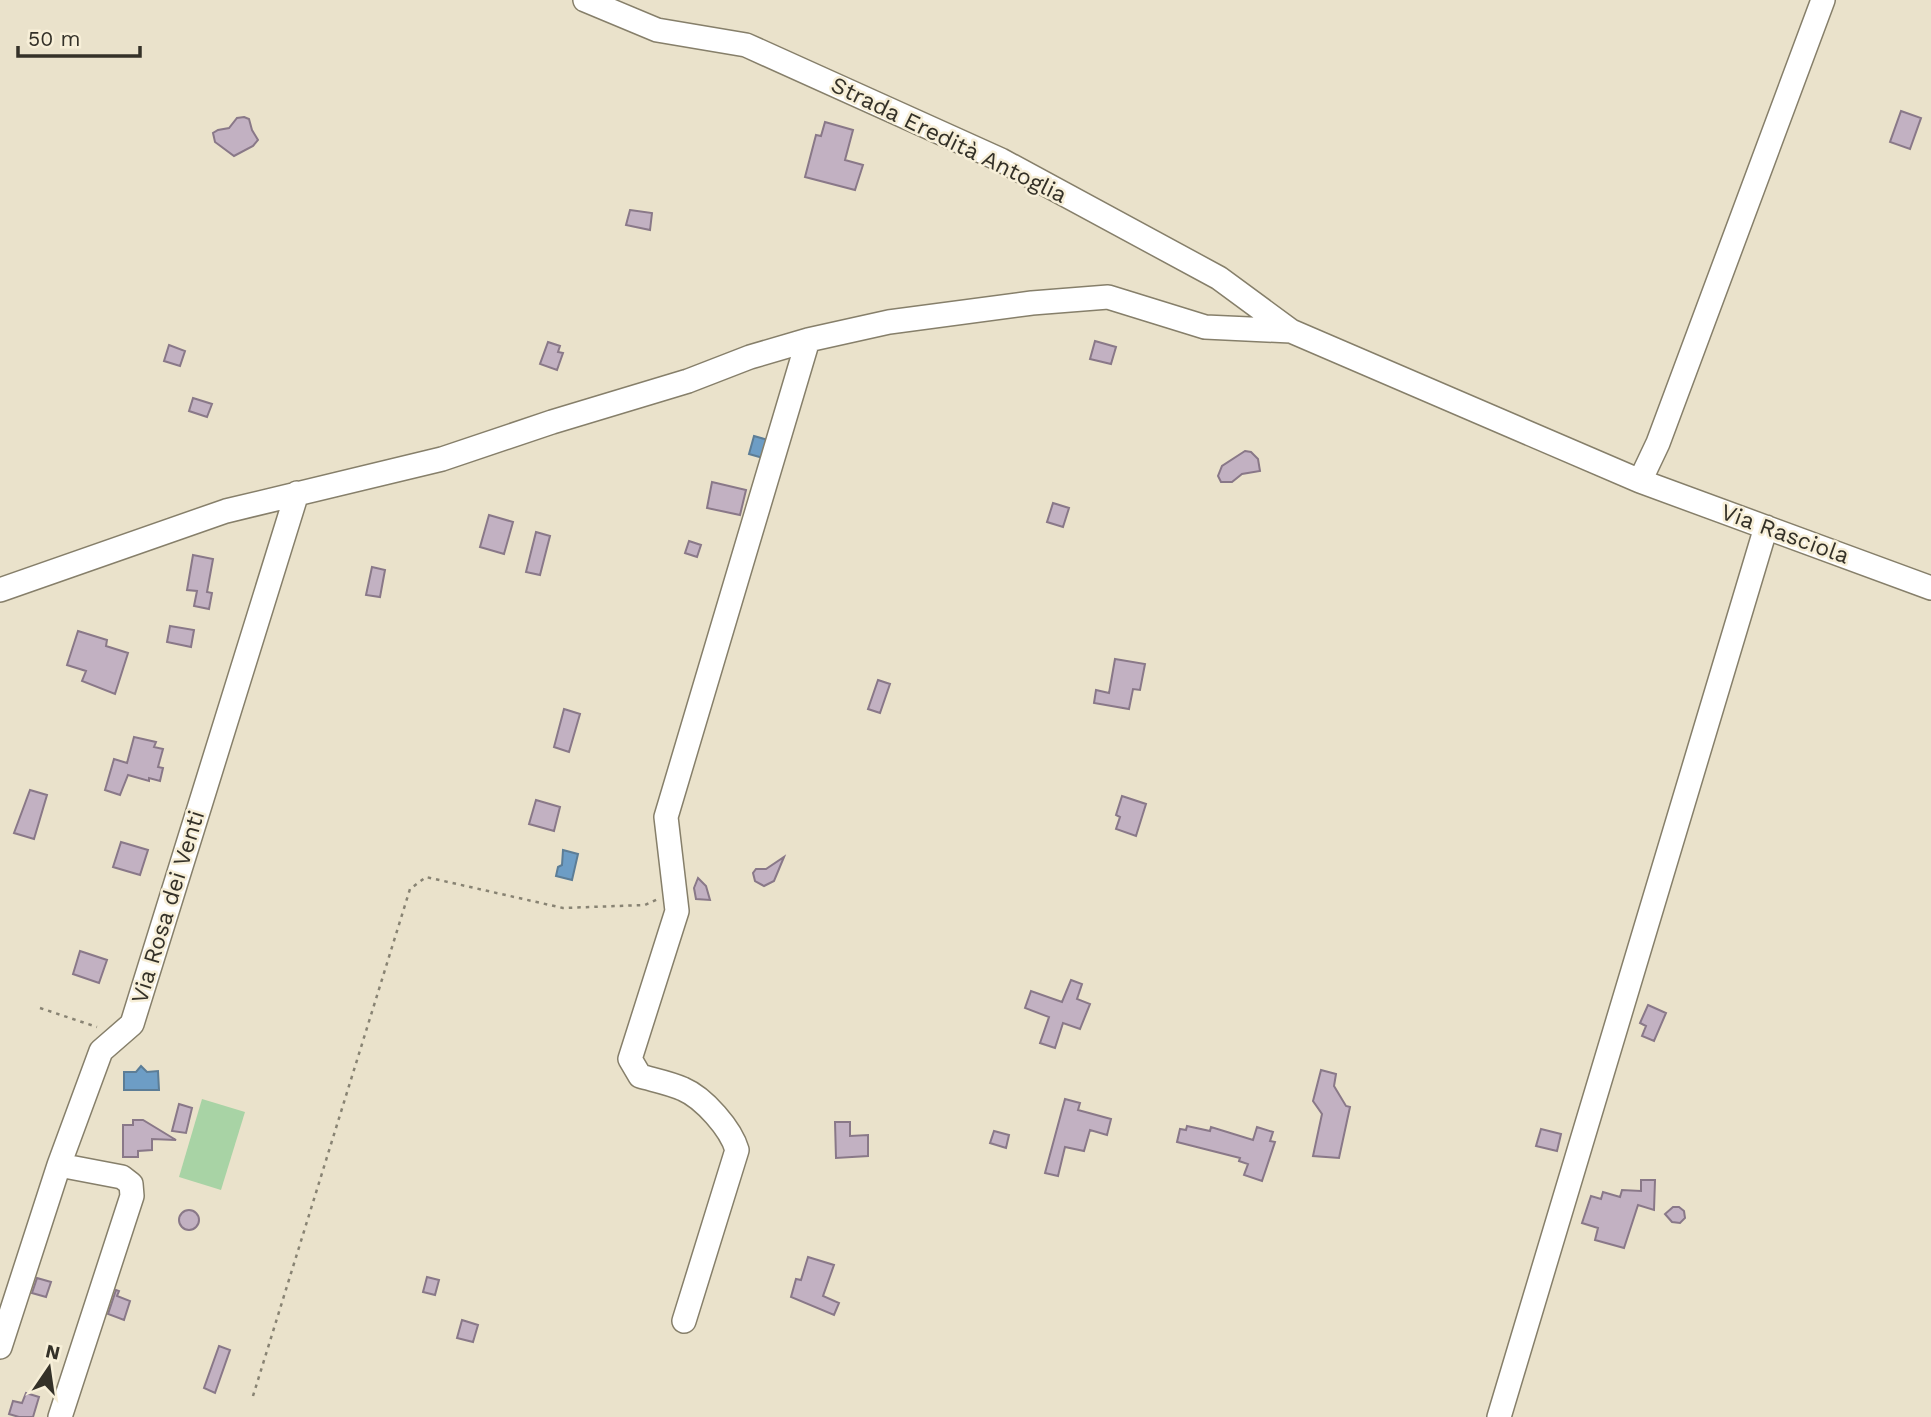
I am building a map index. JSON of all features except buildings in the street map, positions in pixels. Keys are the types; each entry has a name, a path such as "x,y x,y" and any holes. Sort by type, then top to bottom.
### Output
{"street":[{"name":"Strada Eredità Antoglia","path":"585,0 657,30 746,45 1000,160 1219,278 1292,331"},
{"path":"1640,481 1658,443 1823,0"},
{"path":"0,590 226,511 442,459 688,381 750,357 808,340 889,322 1032,303 1108,297 1205,327 1292,331"},
{"name":"Via Rasciola","path":"1292,331 1640,481 1931,588"},
{"path":"684,1321 737,1150 733,1136 707,1106 685,1089 640,1076 630,1059 677,911 666,817 808,340"},
{"name":"Via Rosa dei Venti","path":"0,1347 59,1166 101,1051 132,1024 297,493"},
{"path":"1499,1417 1766,527"},
{"path":"59,1166 122,1177 131,1184 132,1196 60,1417"}],"path":[{"path":"253,1396 410,889 426,877 564,908 645,905 676,891"},
{"path":"40,1008 120,1034"}],"green space":[{"path":"202,1099 245,1112 221,1190 179,1177"}],"water":[{"path":"754,436 768,440 763,458 749,454"},
{"path":"563,850 578,854 572,880 556,876 558,867 562,865"},
{"path":"141,1066 147,1072 158,1071 159,1090 124,1090 124,1072 136,1072"}]}
